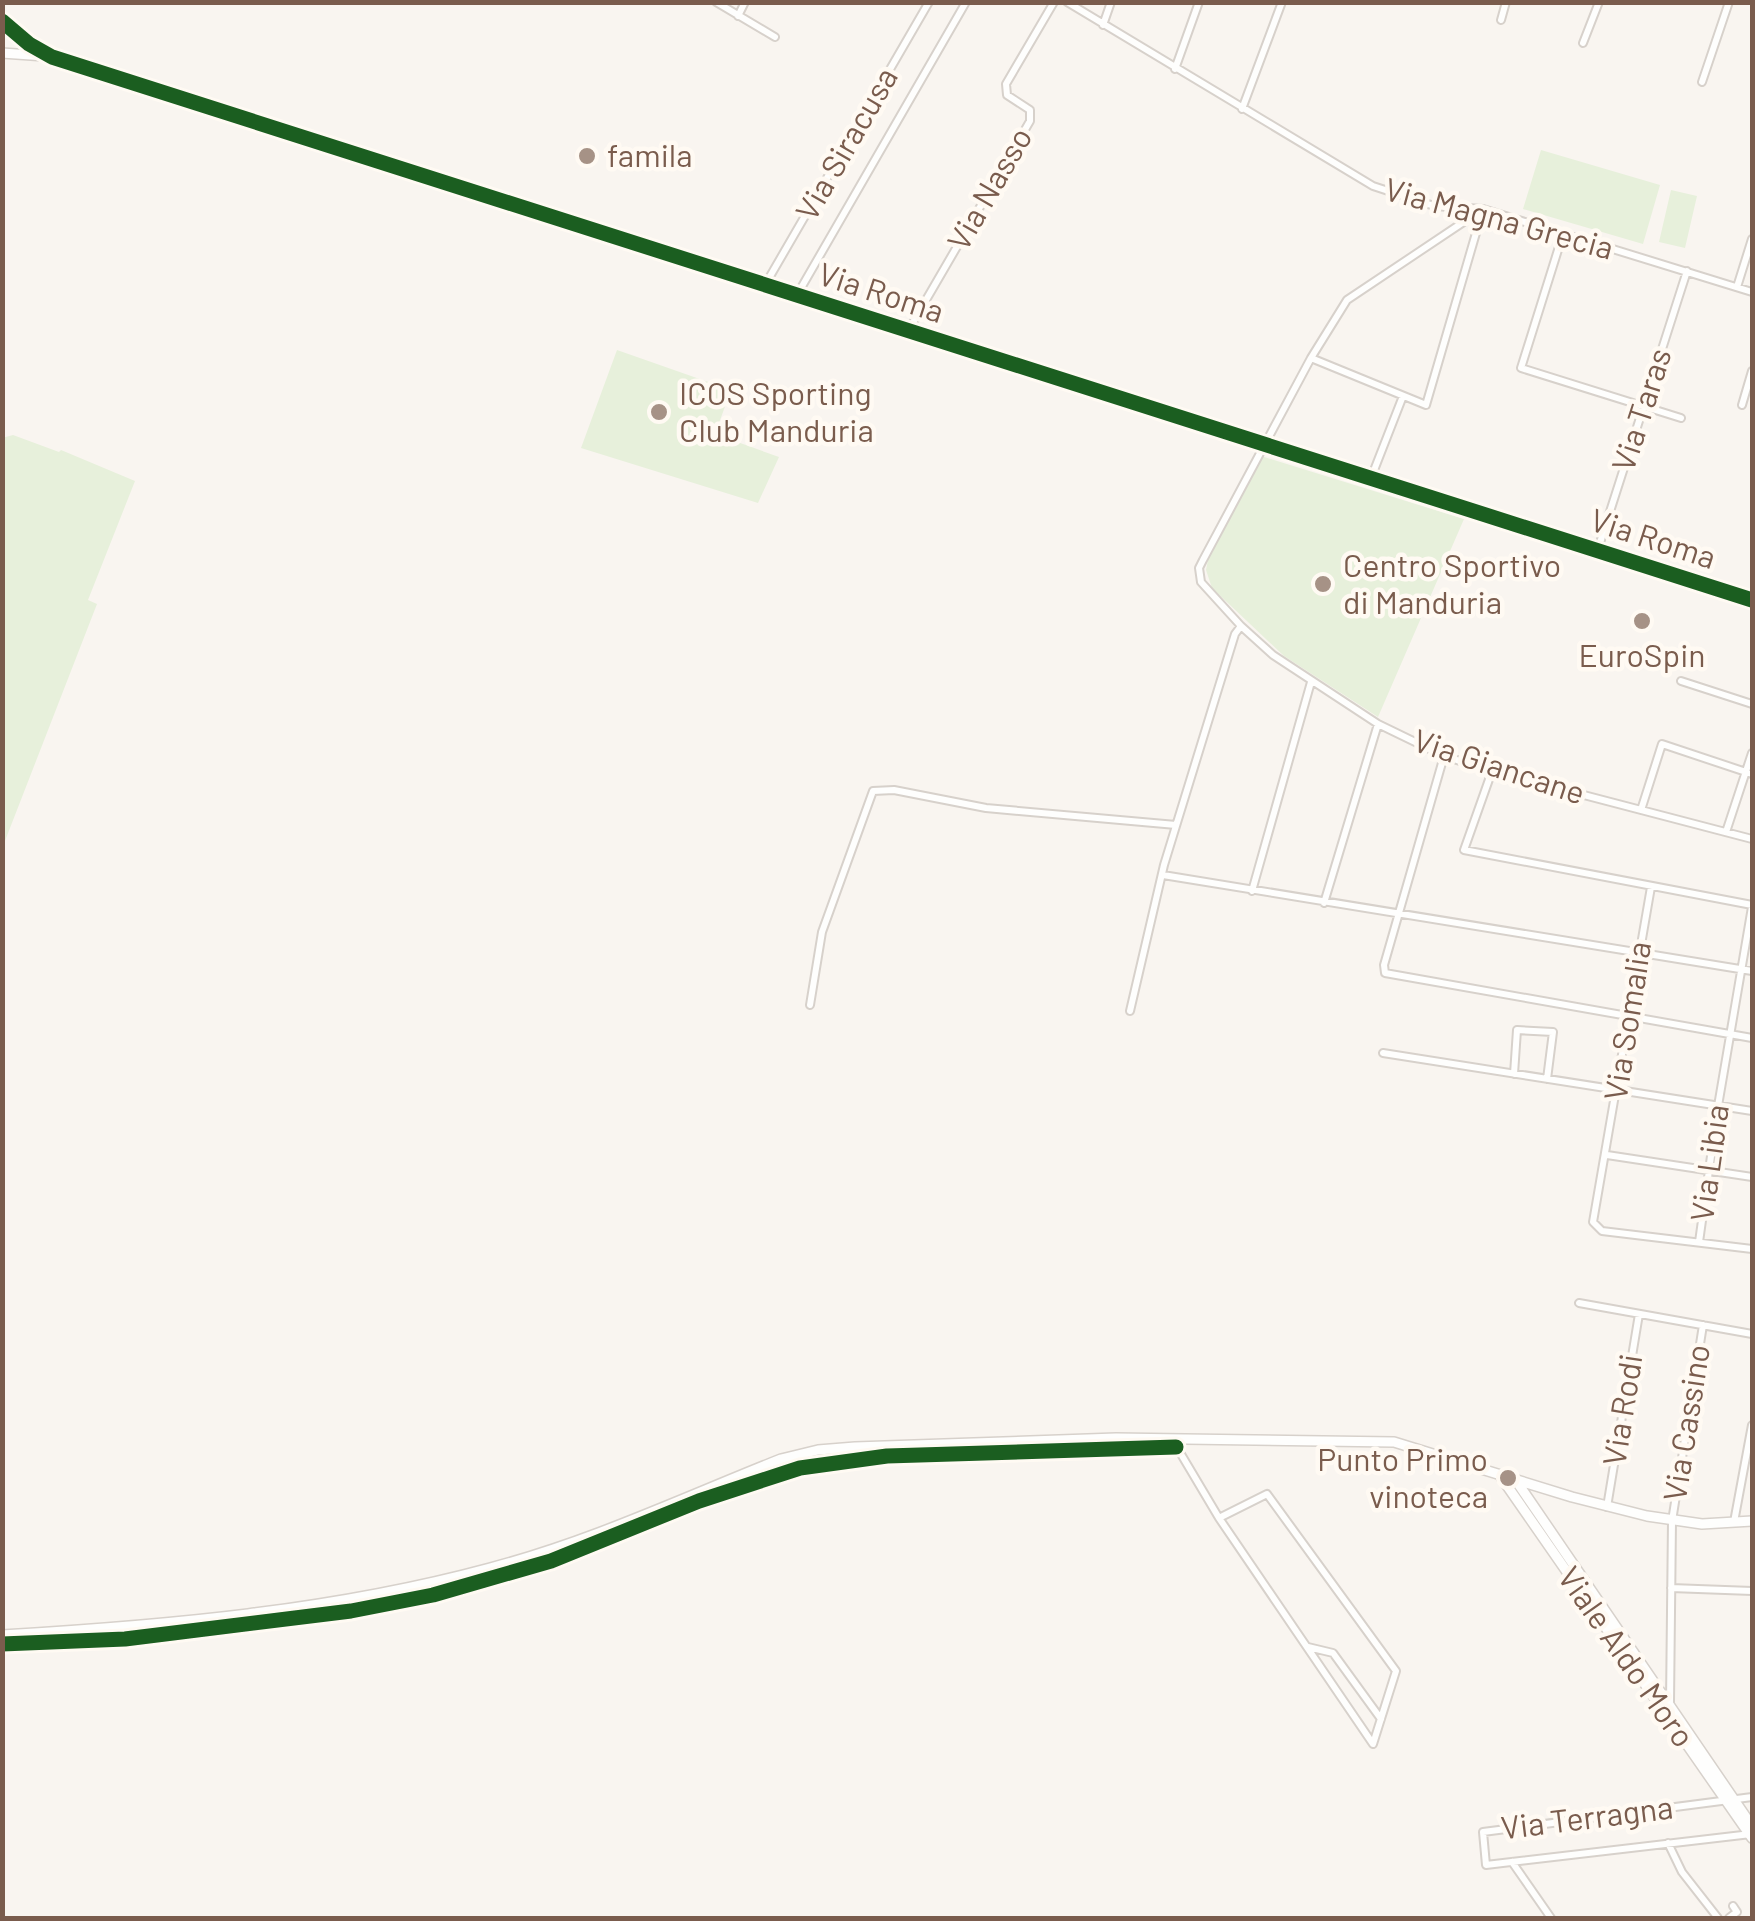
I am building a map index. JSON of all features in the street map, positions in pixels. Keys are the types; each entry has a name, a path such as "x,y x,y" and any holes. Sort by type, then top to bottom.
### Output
{"street":[{"path":"716,2 776,37"},
{"path":"738,16 746,2"},
{"name":"Via Siracusa","path":"766,285 929,2"},
{"path":"797,295 966,2"},
{"name":"Via Nasso","path":"908,330 1030,121 1030,110 1008,95 1006,84 1054,2"},
{"name":"Via Magna Grecia","path":"1067,2 1373,186 1434,206 1484,208 1752,292"},
{"path":"1103,25 1111,2"},
{"path":"1175,69 1199,2"},
{"path":"1242,109 1282,2"},
{"path":"1501,20 1506,2"},
{"path":"1583,43 1599,2"},
{"path":"1702,82 1728,2"},
{"name":"Via Roma","path":"2,21 28,44 52,57 1752,600"},
{"name":"Via Roma","path":"2,53 52,57"},
{"path":"1312,358 1426,405 1484,208"},
{"name":"Via Giancane","path":"1484,208 1346,300 1199,568 1200,582 1273,655 1378,724 1444,756 1752,839"},
{"path":"1564,233 1520,368 1681,418"},
{"path":"1737,286 1752,239"},
{"name":"Via Taras","path":"1598,550 1687,271"},
{"path":"1742,405 1752,371"},
{"path":"1371,478 1403,396"},
{"path":"1130,1011 1176,825 1236,634 1242,626"},
{"path":"1680,681 1752,704"},
{"path":"1252,890 1311,682"},
{"path":"1324,903 1378,724"},
{"path":"1642,810 1662,744 1750,773"},
{"path":"1726,832 1750,773 1752,752"},
{"path":"1444,756 1384,966 1388,976 1752,1038"},
{"path":"1492,771 1464,850 1752,906"},
{"path":"810,1005 822,932 873,790 894,790 986,808 1176,825"},
{"path":"1163,876 1752,971"},
{"name":"Via Somalia","path":"1651,887 1607,1154 1592,1213 1602,1231 1699,1242"},
{"name":"Via Libia","path":"1699,1242 1752,906"},
{"path":"1514,1074 1517,1030 1552,1032 1547,1080"},
{"path":"1383,1053 1752,1112"},
{"path":"1607,1154 1752,1178"},
{"path":"1699,1242 1752,1249"},
{"path":"1579,1303 1752,1334"},
{"name":"Via Rodi","path":"1607,1507 1639,1314"},
{"name":"Via Cassino","path":"1670,1705 1672,1521 1703,1326"},
{"path":"1734,1523 1752,1424"},
{"path":"2,1635 162,1625 361,1597 489,1569 549,1551 781,1459 818,1450 1116,1438 1394,1442 1607,1507 1672,1521 1752,1521"},
{"path":"1172,1439 1220,1518 1373,1744 1396,1671 1267,1494 1220,1518"},
{"name":"Viale Aldo Moro","path":"1500,1475 1730,1799"},
{"name":"Viale Aldo Moro","path":"1516,1480 1752,1833"},
{"path":"1671,1588 1752,1591"},
{"path":"1307,1647 1333,1653 1381,1719"},
{"name":"Via Terragna","path":"1752,1797 1483,1832 1486,1865 1752,1833"},
{"path":"1668,1844 1682,1872 1718,1918"},
{"path":"1512,1862 1551,1918"},
{"path":"1729,1918 1737,1912 1733,1906"}],"green space":[{"path":"1541,150 1660,185 1643,244 1523,209"},
{"path":"1671,190 1697,196 1685,248 1659,242"},
{"name":"ICOS Sporting Club Manduria","path":"617,350 731,390 715,434 779,457 758,503 581,448"},
{"path":"13,435 135,481 88,600 97,604 3,846 2,438"},
{"name":"Centro Sportivo di Manduria","path":"1261,456 1464,519 1378,717 1284,656 1212,588 1206,570 1209,555"}],"cycle path":[{"path":"2,21 52,57 1752,600"},
{"path":"2,1644 125,1639 351,1611 433,1595 551,1561 699,1501 800,1468 887,1456 1176,1447"}],"place":[{"name":"famila","path":"587,156"},
{"name":"ICOS Sporting Club Manduria","path":"659,412"},
{"name":"Centro Sportivo di Manduria","path":"1323,584"},
{"name":"EuroSpin","path":"1642,621"},
{"name":"Punto Primo vinoteca","path":"1508,1478"}]}
